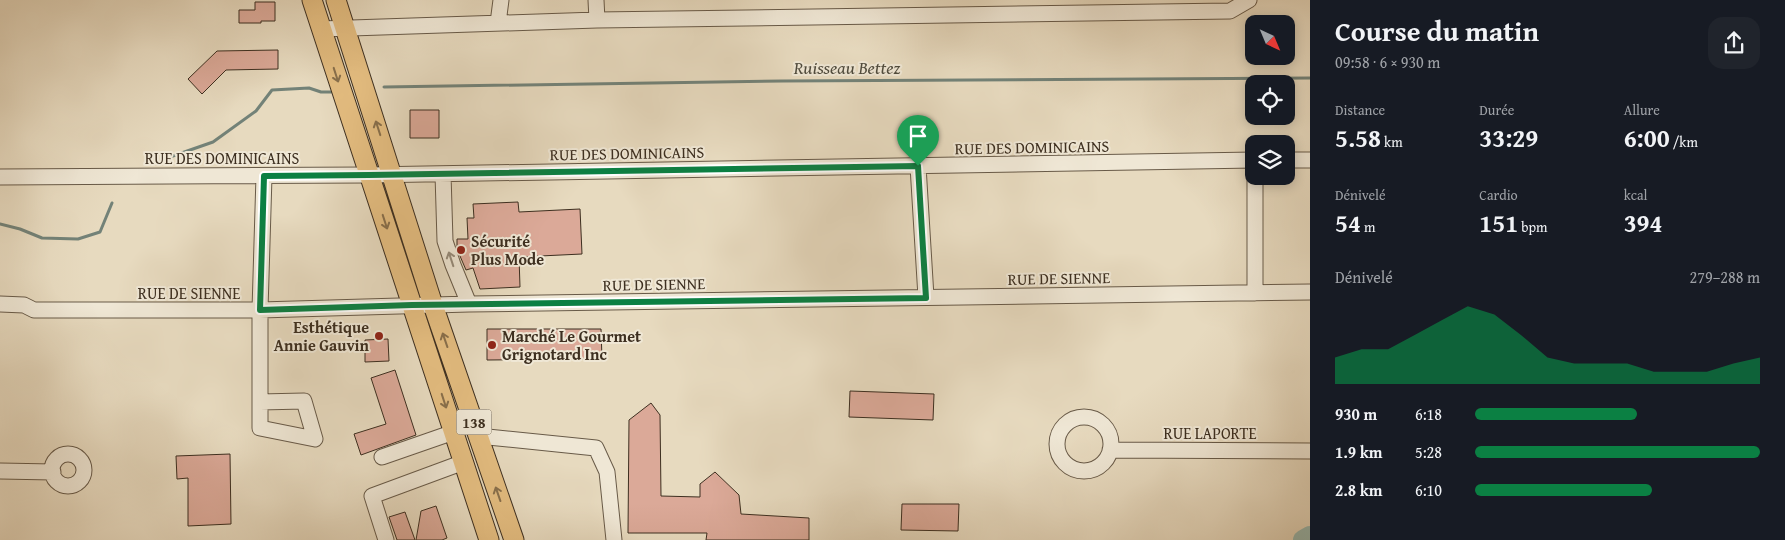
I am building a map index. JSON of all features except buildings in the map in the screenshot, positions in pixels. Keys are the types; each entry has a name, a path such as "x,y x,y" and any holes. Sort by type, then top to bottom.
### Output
{"main road":[{"name":"138","path":"312,0 489,540"},
{"name":"138","path":"336,0 434,305 514,540"}],"street":[{"path":"498,23 501,0"},
{"path":"596,0 597,20"},
{"path":"321,29 597,20 1230,11 1249,0"},
{"name":"RUE DES DOMINICAINS","path":"0,177 443,174 1245,160"},
{"path":"1295,160 1310,160"},
{"path":"918,166 926,298"},
{"path":"443,174 445,241 469,304"},
{"path":"260,402 304,401 315,439 260,428 260,402 260,310 264,176"},
{"path":"1256,185 1256,293"},
{"name":"RUE DE SIENNE","path":"0,304 24,305 34,310 260,310 469,304 1310,292"},
{"path":"382,456 454,432"},
{"path":"478,436 596,448 607,472 614,540"},
{"name":"RUE LAPORTE","path":"1110,450 1310,451"},
{"path":"386,540 372,496 464,462"},
{"path":"0,471 53,472"}],"waterway":[{"name":"Ruisseau Bettez","path":"384,87 782,81 1310,78"},
{"name":"Ruisseau Bettez","path":"170,157 213,142 256,111 272,90 309,88 321,92 331,92"},
{"name":"Ruisseau Bettez","path":"0,224 20,229 42,238 78,239 100,232 112,203"},
{"path":"1303,540 1310,536"}],"place":[{"name":"Sécurité Plus Mode","path":"461,250"},
{"name":"Esthétique Annie Gauvin","path":"379,336"},
{"name":"Marché Le Gourmet Grignotard Inc","path":"492,345"}],"route":[{"path":"918,166 926,298 412,305 260,310 264,176 918,166"}]}
